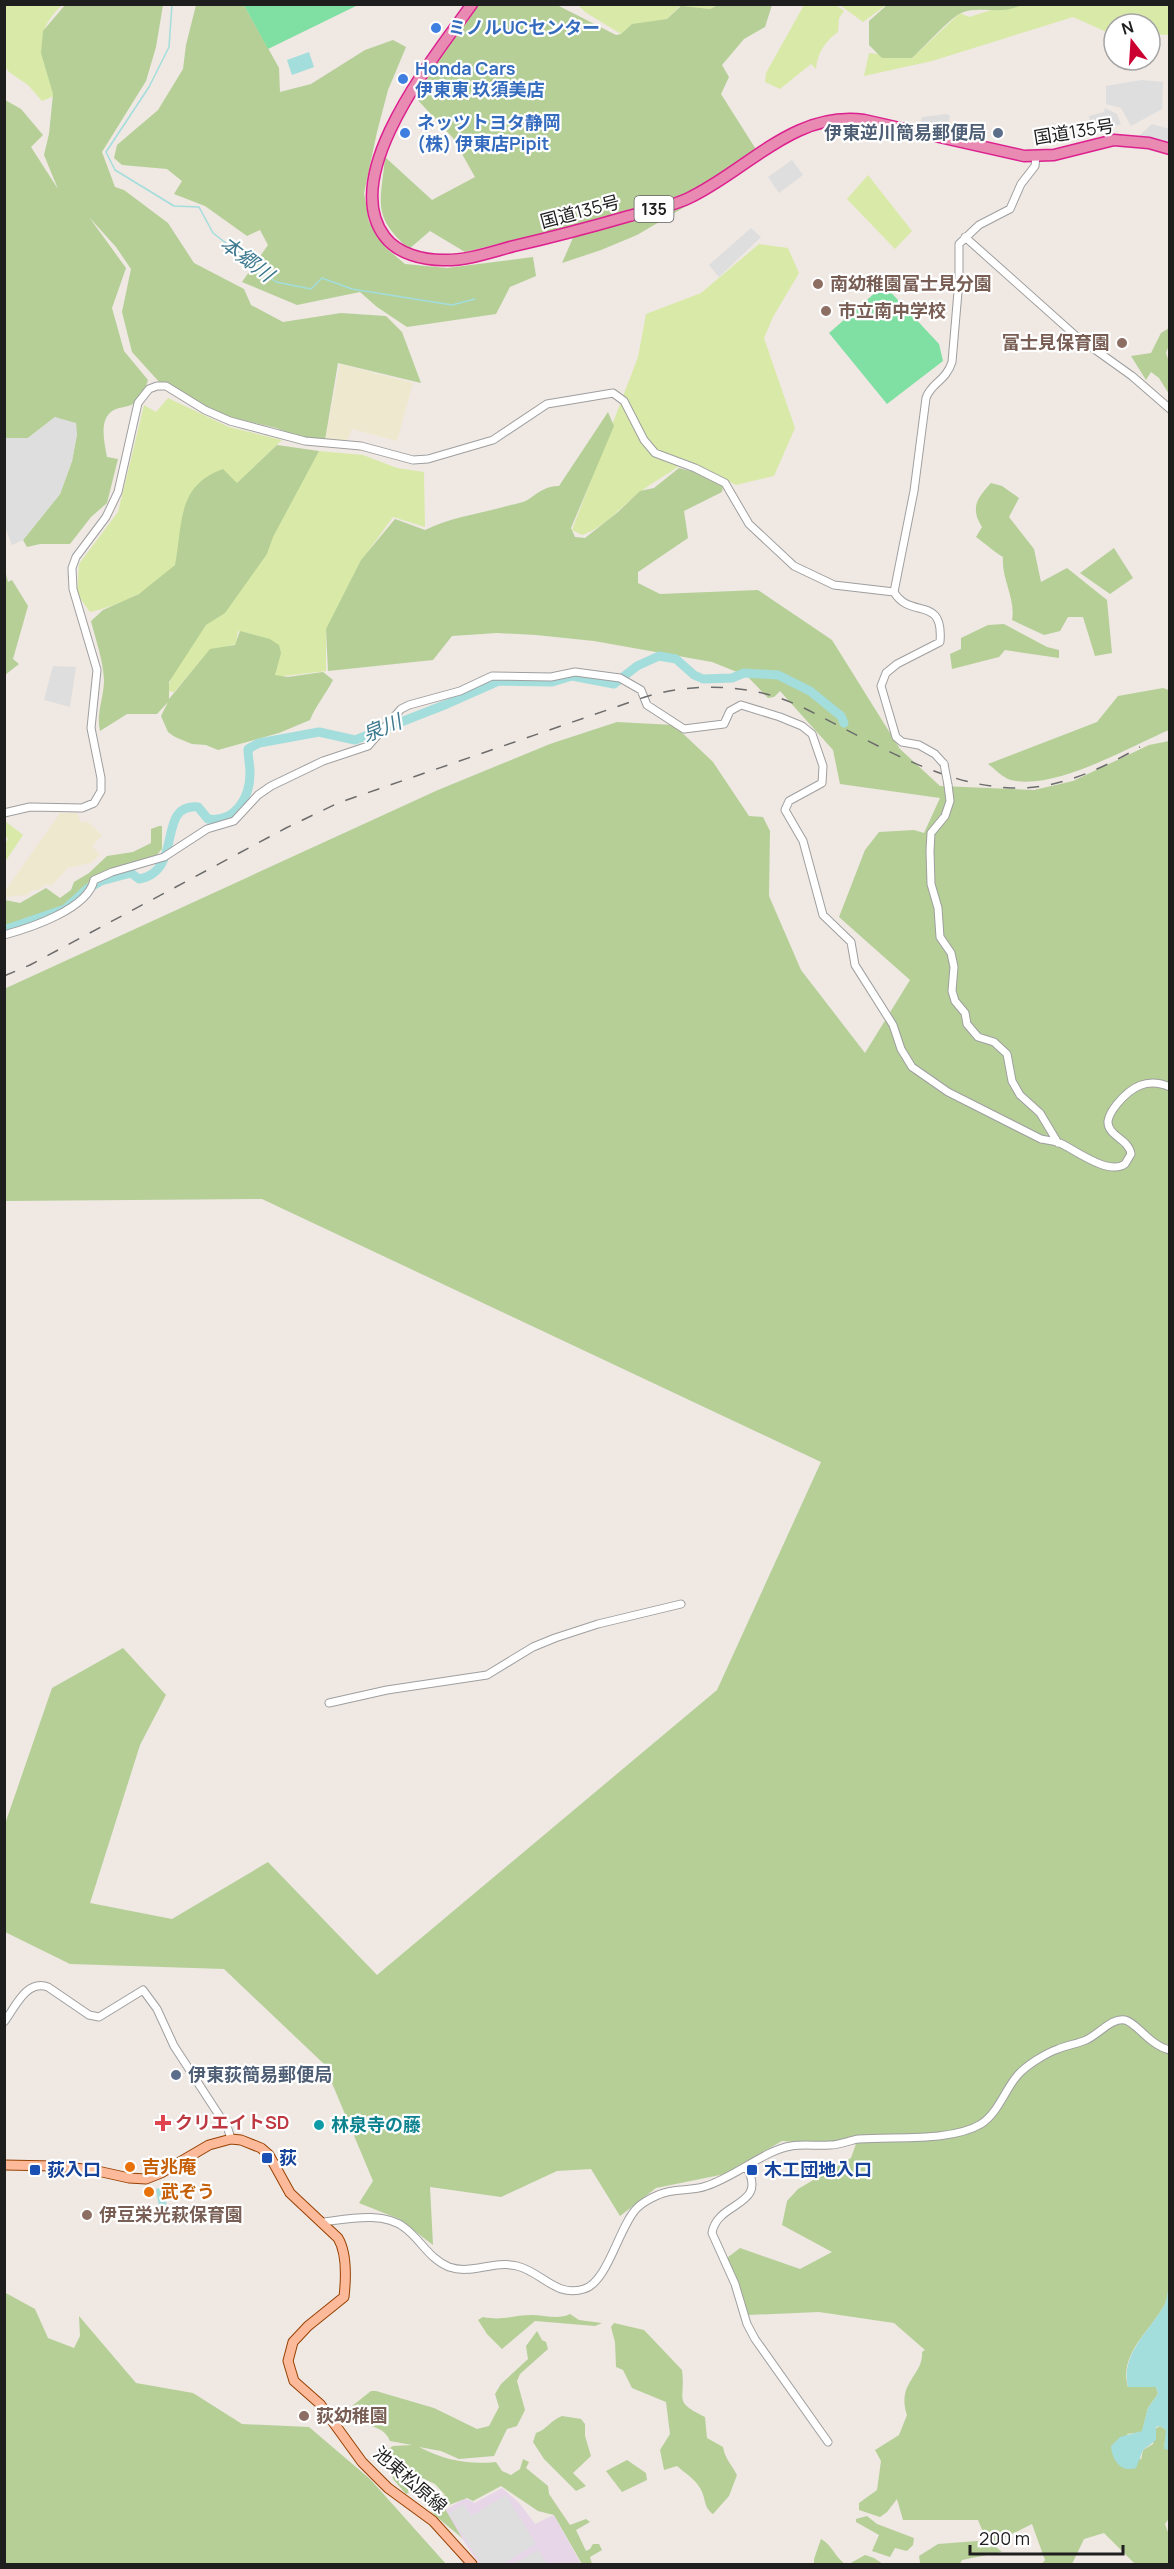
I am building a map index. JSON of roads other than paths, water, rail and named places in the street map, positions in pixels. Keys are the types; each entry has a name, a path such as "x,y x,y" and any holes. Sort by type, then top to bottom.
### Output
{"highway":[{"name":"国道135号","path":"472,4 400,108 388,130 375,180 372,197 373,215 378,228 390,244 416,256 457,260 561,235 676,203 726,176 784,136 822,123 850,118 997,151 1036,156 1083,149 1114,140 1149,143 1170,149"}],"main road":[{"path":"4,2165 55,2166 146,2179 162,2173 209,2145 231,2139"},
{"name":"池東松原線","path":"231,2139 249,2143 269,2155 290,2193 323,2222 342,2245 344,2296 308,2326 293,2342 288,2361 294,2381 320,2404 362,2462 388,2488 434,2521 472,2565"}],"street":[{"path":"894,592 914,491 926,398 928,392 948,374 952,362 960,259 957,250 965,237 979,225 1010,209 1021,184 1035,166 1036,156"},
{"path":"965,237 1076,336 1132,376 1170,409"},
{"path":"4,813 30,807 82,808 94,803 101,791 101,778 91,728 97,669 73,589 72,568 76,557 112,505 121,482 138,404 143,393 157,386 166,386 205,410 230,421 305,441 361,446 413,460 428,459 493,440 547,404 613,393 624,401 644,440 655,453 695,468 725,483 749,524 794,566 834,585 894,592 904,603 929,611 938,617 941,626 940,642 897,664 886,673 881,686 882,696 896,737 902,742 920,745 935,754 944,764 950,801 945,816 931,833 931,884 938,908 940,937 951,953 954,967 952,991 955,1001 978,1037 994,1042 1006,1054 1012,1081 1020,1095 1040,1113 1058,1143"},
{"path":"4,935 65,912 92,890 94,880 167,855 207,829 234,820 258,795 272,786 323,761 368,746 401,710 409,705 460,691 492,676 551,677 575,672 628,681 641,690 647,705 684,729 724,724 730,711 741,705 802,726 812,734 823,766 824,779 822,783 789,801 785,810 802,841 823,915 851,942 855,965 893,1025 901,1049 912,1067 948,1092 1041,1139 1058,1143 1091,1161 1114,1168 1122,1167 1131,1154 1131,1149 1109,1128 1108,1120 1112,1111 1131,1088 1153,1083 1170,1087"},
{"path":"329,1703 387,1690 486,1675 533,1647 555,1638 598,1624 681,1604"},
{"path":"4,2022 26,1991 41,1985 48,1987 89,2015 99,2017 143,1990 157,2009 174,2046 228,2128 231,2139"},
{"path":"323,2222 384,2218 406,2229 437,2261 450,2267 466,2271 496,2264 517,2266 534,2273 553,2288 571,2291 585,2289 596,2283 637,2207 665,2192 703,2188 747,2168 775,2150 793,2146 832,2145 856,2140 958,2133 982,2123 1018,2074 1056,2049 1087,2040 1118,2021 1125,2020 1144,2037 1170,2050"},
{"path":"747,2168 753,2178 754,2186 750,2194 717,2220 712,2234 735,2284 751,2331 828,2442"}],"water":[{"path":"309,52 314,67 292,75 287,60"},
{"path":"163,2187 167,2206 159,2207 156,2189"},
{"path":"1169,2281 1169,2450 1164,2449 1166,2430 1160,2426 1156,2427 1156,2440 1143,2450 1136,2468 1126,2469 1115,2460 1111,2446 1120,2437 1142,2431 1148,2408 1158,2394 1156,2387 1128,2387 1128,2363 1138,2342 1165,2304"}],"waterway":[{"name":"本郷川","path":"172,4 169,47 149,87 106,152 115,170 174,206 199,207 213,233 276,282 311,289 322,278 352,289 452,305 475,299"},
{"name":"泉川","path":"4,930 65,909 87,889 101,881 131,873 139,879 153,873 162,864 167,852 177,815 185,809 198,807 208,819 218,819 226,817 239,807 244,800 249,782 248,749 259,743 319,732 355,740 499,681 552,682 572,676 614,684 637,666 659,656 676,659 694,675 703,679 732,678 744,673 778,675 810,691 841,716 844,723"}],"railway":[{"path":"4,976 30,965 286,828 338,803 660,693 690,688 720,687 775,697 802,707 921,766 988,786 1028,788 1062,782 1110,763 1140,747"}],"place":[{"name":"ミノルUCセンター","path":"436,28"},
{"name":"Honda Cars 伊東東 玖須美店","path":"403,79"},
{"name":"ネッツトヨタ静岡 (株) 伊東店Pipit","path":"405,133"},
{"name":"伊東逆川簡易郵便局","path":"998,133"},
{"name":"南幼稚園富士見分園","path":"818,284"},
{"name":"市立南中学校","path":"826,311"},
{"name":"富士見保育園","path":"1122,343"},
{"name":"伊東荻簡易郵便局","path":"176,2075"},
{"name":"クリエイトSD","path":"163,2123"},
{"name":"林泉寺の藤","path":"319,2125"},
{"name":"荻","path":"267,2158"},
{"name":"吉兆庵","path":"130,2167"},
{"name":"荻入口","path":"35,2170"},
{"name":"木工団地入口","path":"752,2170"},
{"name":"武ぞう","path":"149,2192"},
{"name":"伊豆栄光萩保育園","path":"87,2215"},
{"name":"荻幼稚園","path":"304,2416"}]}
